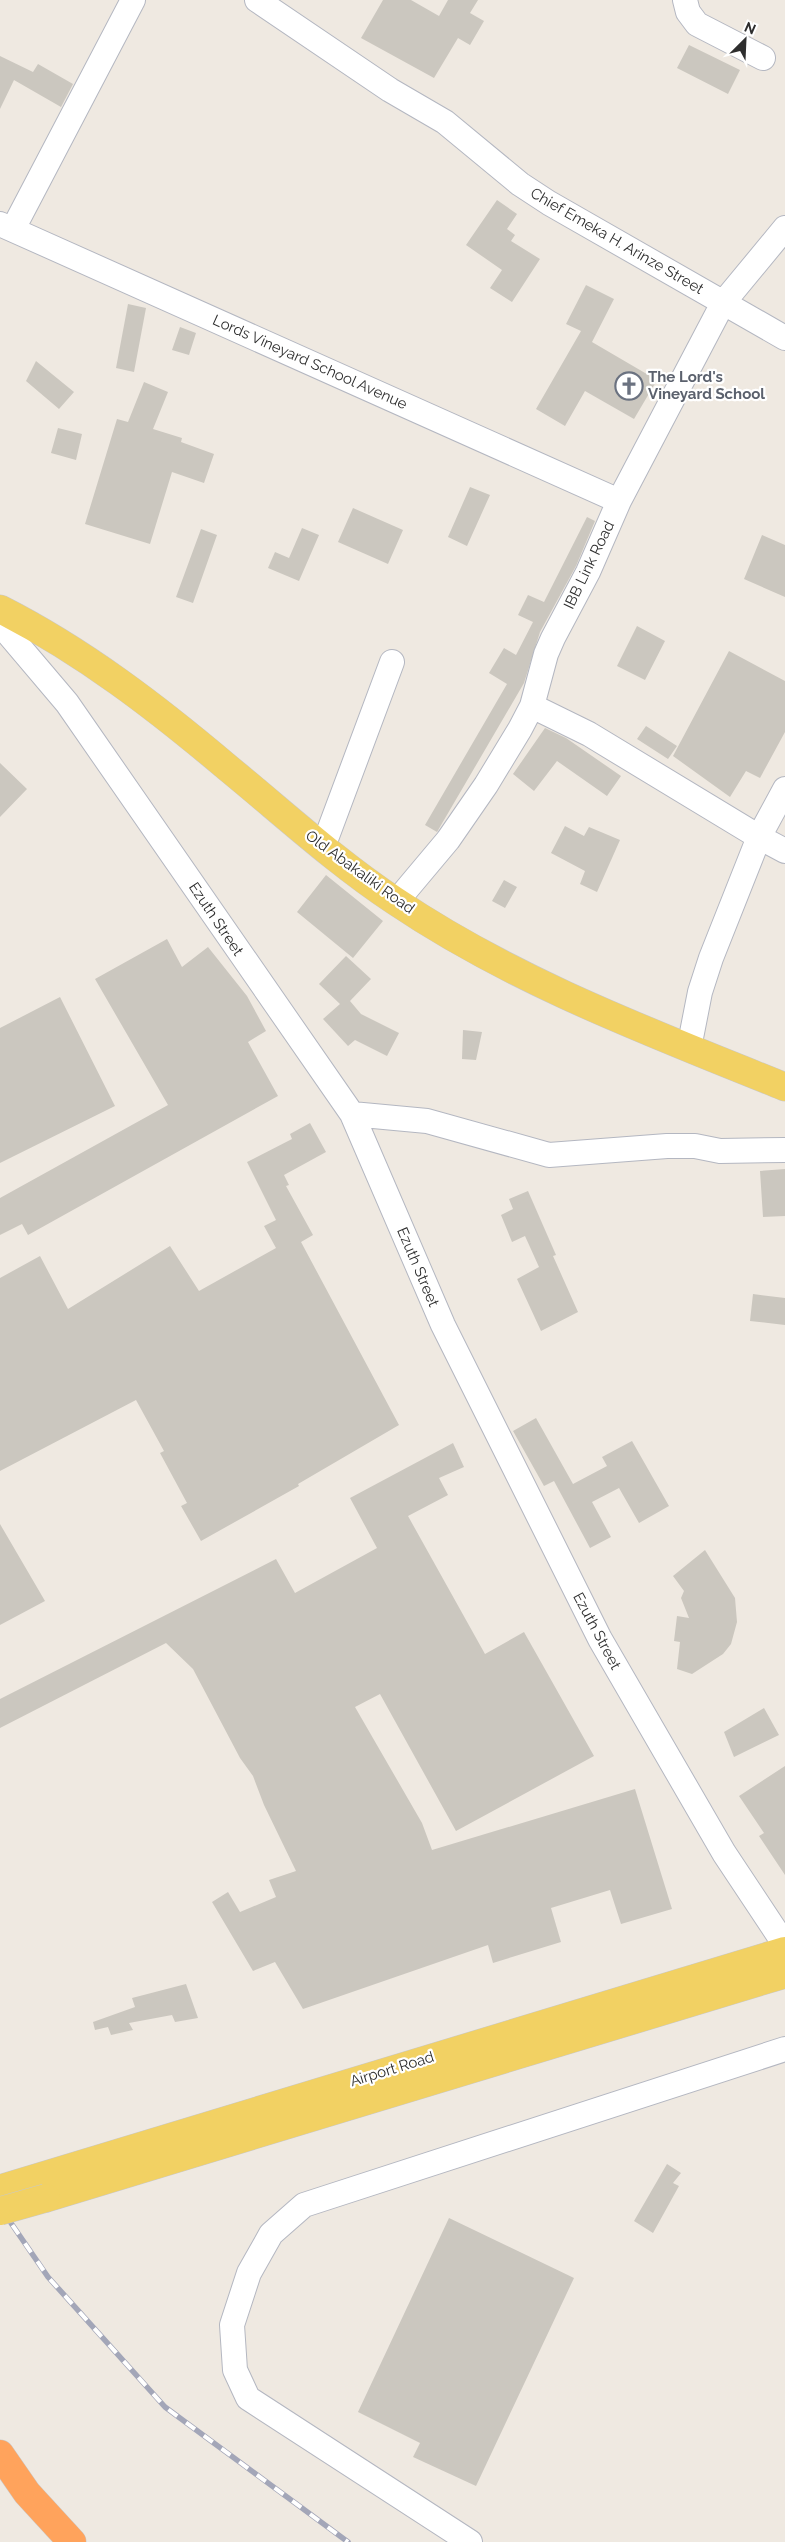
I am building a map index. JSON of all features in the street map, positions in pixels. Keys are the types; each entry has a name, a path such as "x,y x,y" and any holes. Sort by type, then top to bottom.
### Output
{"highway":[{"path":"0,2454 26,2493 72,2542"}],"main road":[{"name":"Old Abakaliki Road","path":"0,609 39,629 88,659 225,765 323,847 396,902 519,974 689,1048 785,1087"},
{"name":"Airport Road","path":"0,2211 41,2189 459,2048 785,1951"},
{"name":"Airport Road","path":"0,2189 41,2189 785,1974"}],"street":[{"path":"7,226 133,0"},
{"name":"Chief Emeka H. Arinze Street","path":"257,0 390,90 445,122 520,184 549,203 785,338"},
{"path":"685,0 688,12 697,24 763,58"},
{"name":"Lords Vineyard School Avenue","path":"7,226 619,501"},
{"name":"IBB Link Road","path":"396,902 448,840 486,786 532,706 546,654 588,572 619,501 723,303 785,228"},
{"name":"Ezuth Street","path":"0,624 67,703 352,1114 443,1325 600,1639 724,1853 785,1945"},
{"path":"323,847 392,662"},
{"path":"532,706 588,734 759,838 785,851"},
{"path":"689,1048 700,992 711,958 759,838 785,789"},
{"path":"352,1114 427,1121 549,1155 667,1146 695,1146 720,1151 785,1150"},
{"path":"470,2542 248,2398 235,2370 232,2325 248,2273 271,2234 304,2205 785,2049"}],"building":[{"path":"383,0 411,0 439,16 448,0 478,0 470,13 484,21 470,45 458,38 434,78 361,38"},
{"path":"689,45 740,70 728,94 677,68"},
{"path":"0,56 33,72 38,64 73,84 61,107 14,80 0,109"},
{"path":"497,200 517,214 507,229 515,235 511,241 540,259 512,302 490,288 502,270 466,245"},
{"name":"The Lord's Vineyard School","path":"586,285 614,299 592,342 657,380 634,419 585,391 565,426 536,409 581,331 566,324"},
{"path":"128,304 146,308 134,372 116,368"},
{"path":"180,327 196,333 189,355 172,350"},
{"path":"36,361 74,392 59,409 26,381"},
{"path":"144,382 168,392 153,429 182,438 181,442 214,454 204,483 172,472 150,544 85,524 117,419 128,422"},
{"path":"58,428 82,434 76,460 51,453"},
{"path":"470,487 490,495 467,546 448,537"},
{"path":"353,508 403,530 388,564 338,542"},
{"path":"587,517 595,521 576,566 540,632 524,683 437,832 425,825 507,684 489,673 504,648 516,655 533,622 518,615 528,595 544,602"},
{"path":"302,528 319,535 299,581 268,568 275,552 289,558"},
{"path":"201,529 217,535 193,603 176,597"},
{"path":"762,535 785,545 785,597 744,579"},
{"path":"637,626 665,641 645,680 617,666"},
{"path":"729,651 785,681 785,732 760,778 746,771 730,797 673,756"},
{"path":"646,726 677,746 668,759 637,739"},
{"path":"545,728 566,738 621,776 607,796 557,761 534,791 513,774"},
{"path":"0,763 27,789 0,817"},
{"path":"565,826 584,836 589,827 620,840 597,892 580,884 585,871 551,853"},
{"path":"326,875 383,921 353,958 297,912"},
{"path":"504,880 517,887 505,908 492,901"},
{"path":"167,939 182,967 208,947 247,996 266,1031 248,1042 278,1096 28,1235 22,1224 0,1235 0,1198 168,1105 95,979"},
{"path":"346,956 371,979 350,1001 361,1014 399,1033 387,1056 355,1040 348,1046 323,1019 340,1004 319,984"},
{"path":"60,997 115,1106 0,1163 0,1028"},
{"path":"463,1030 482,1032 476,1060 462,1059"},
{"path":"310,1123 326,1152 284,1175 289,1185 286,1186 313,1235 301,1242 399,1425 298,1484 299,1486 201,1541 181,1506 187,1503 160,1453 164,1451 136,1400 0,1471 0,1278 40,1256 68,1309 170,1246 199,1291 276,1248 264,1226 276,1220 247,1162 292,1139 290,1134"},
{"path":"785,1169 785,1216 763,1217 760,1171"},
{"path":"528,1191 556,1255 553,1256 578,1312 541,1331 517,1279 539,1267 525,1236 512,1242 501,1215 513,1209 509,1199"},
{"path":"753,1294 785,1298 785,1325 750,1321"},
{"path":"536,1418 573,1484 607,1466 602,1457 632,1441 669,1506 639,1523 619,1488 592,1502 611,1537 590,1548 554,1481 544,1486 513,1431"},
{"path":"453,1443 464,1467 439,1478 448,1495 408,1516 485,1654 524,1632 594,1756 456,1831 380,1694 355,1707 422,1823 432,1850 635,1789 672,1909 621,1924 610,1890 551,1908 561,1942 493,1963 488,1945 303,2009 275,1962 253,1971 212,1902 228,1892 240,1912 276,1897 269,1880 296,1871 264,1805 253,1776 240,1758 193,1669 166,1643 0,1728 0,1699 276,1559 295,1593 377,1548 350,1498"},
{"path":"0,1524 45,1601 0,1625"},
{"path":"705,1550 735,1598 737,1622 731,1644 723,1654 692,1674 677,1669 680,1642 674,1641 677,1616 689,1618 681,1598 684,1591 673,1576"},
{"path":"764,1708 779,1735 734,1757 724,1732"},
{"path":"785,1766 785,1875 759,1836 764,1833 739,1796"},
{"path":"186,1984 198,2018 175,2022 172,2015 129,2023 133,2030 111,2035 108,2027 95,2030 93,2022 135,2007 132,1998"},
{"path":"667,2164 681,2173 673,2183 679,2186 653,2233 634,2221"},
{"path":"449,2218 574,2278 476,2486 413,2457 420,2443 358,2412"}],"railway":[{"path":"0,2207 48,2277 165,2407 348,2542"}],"place":[{"name":"The Lord's Vineyard School","path":"629,386"}]}
